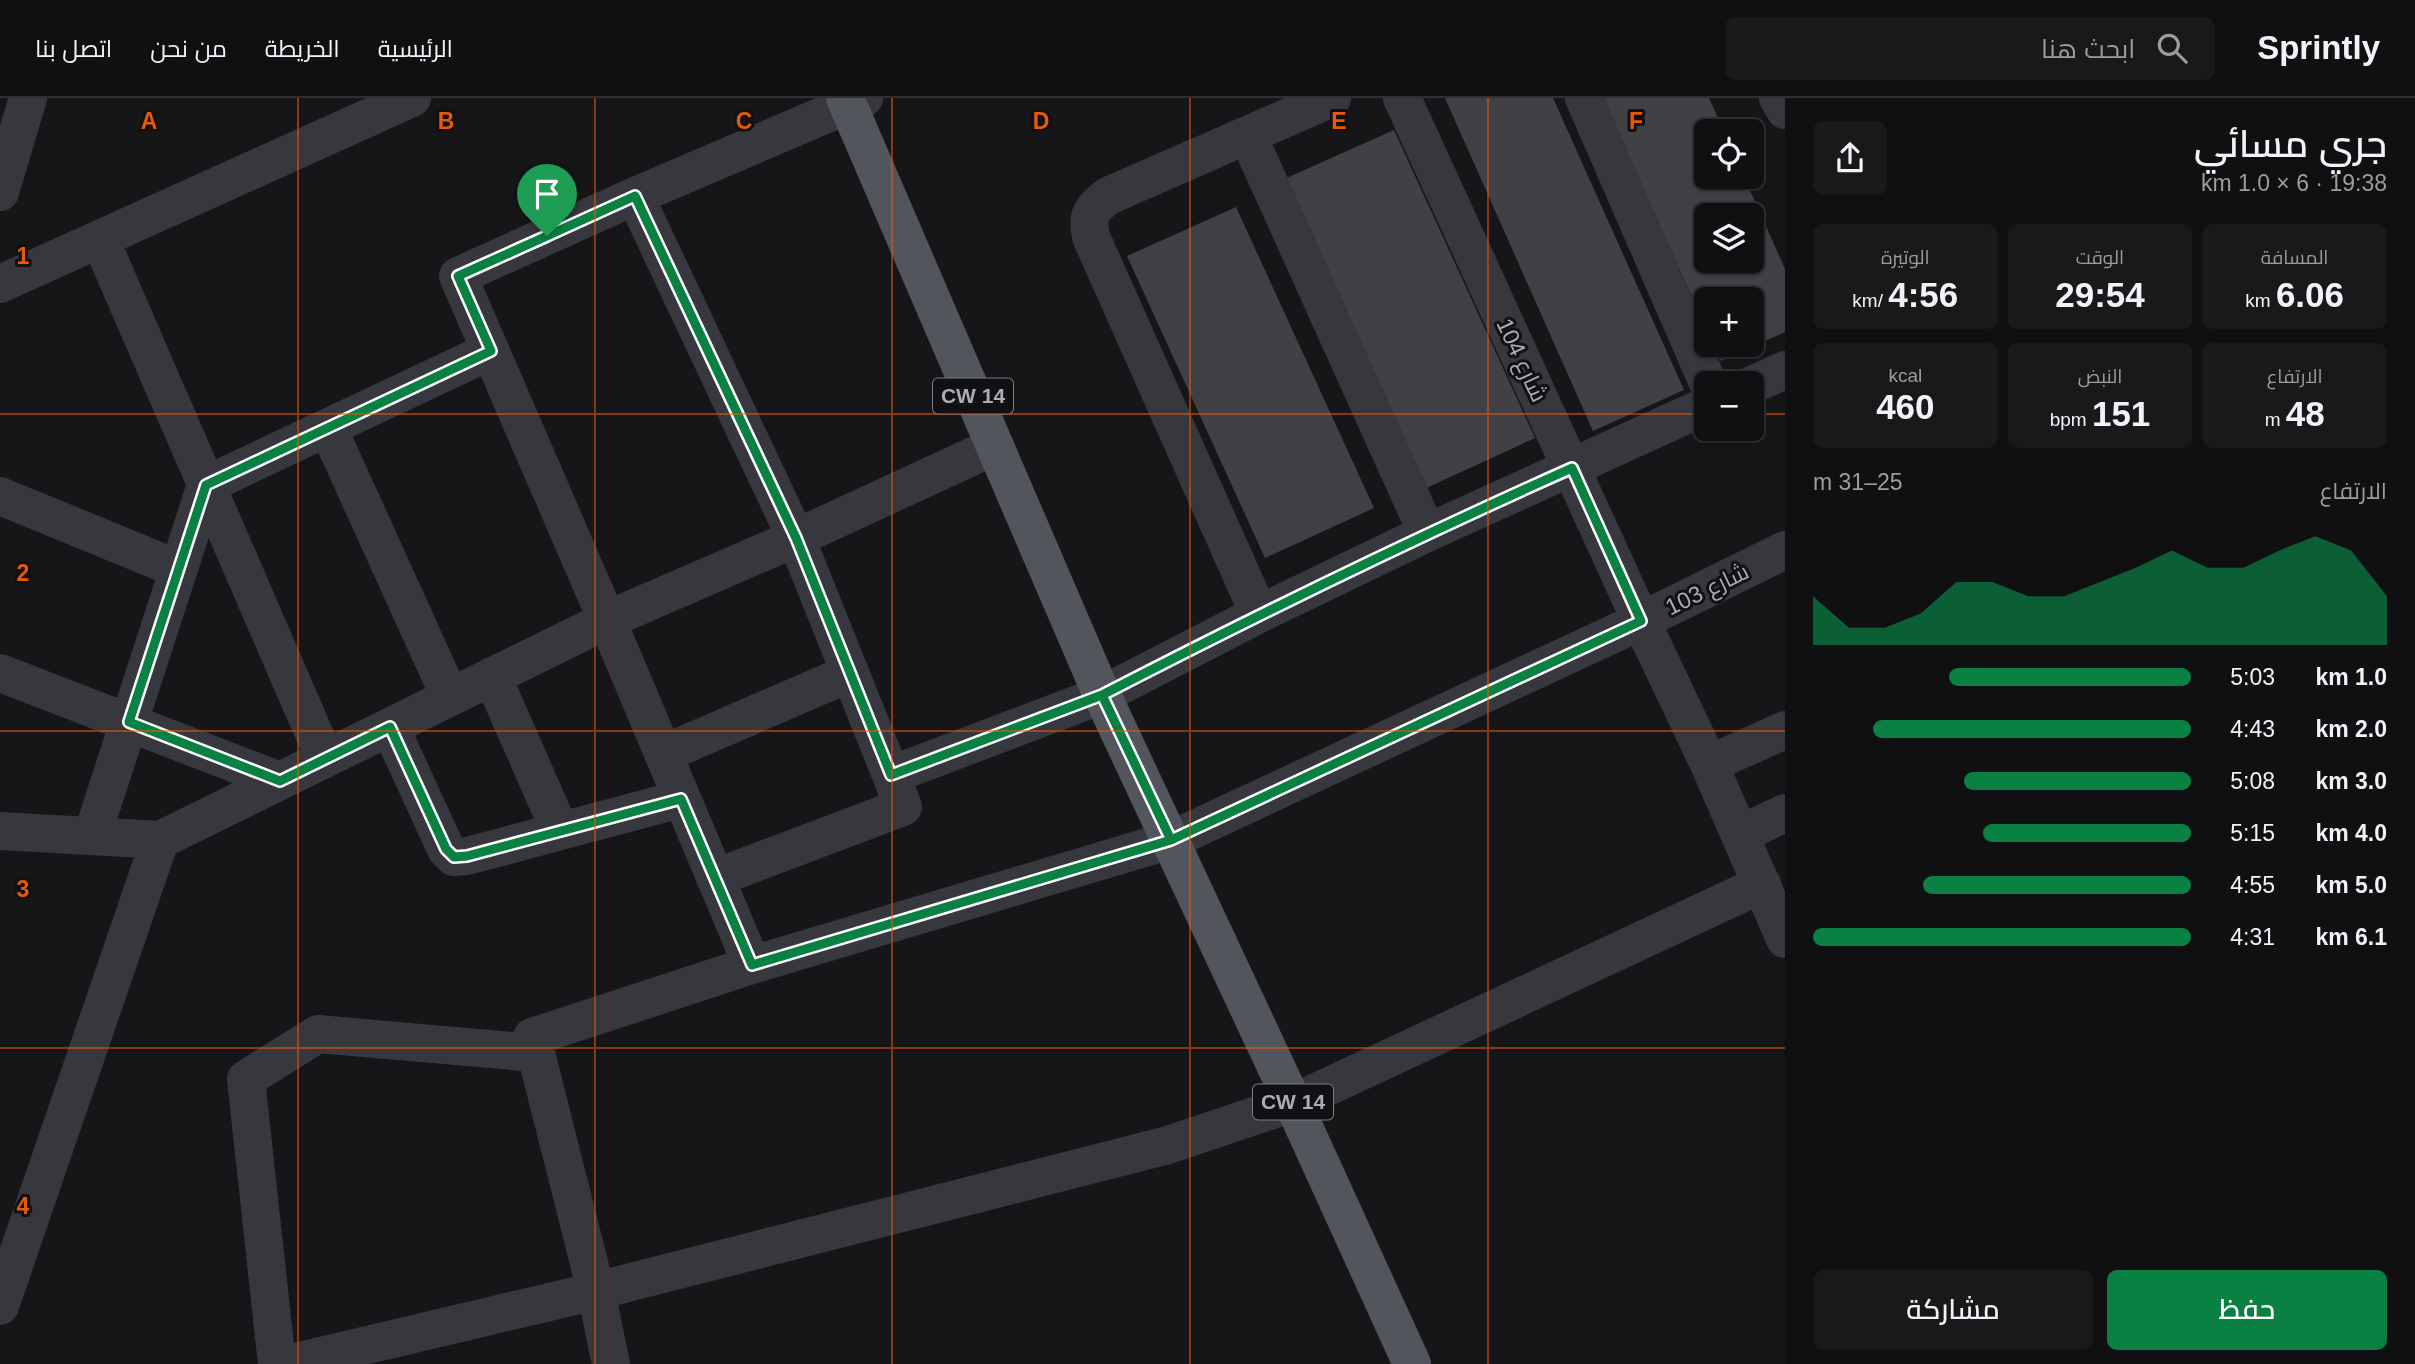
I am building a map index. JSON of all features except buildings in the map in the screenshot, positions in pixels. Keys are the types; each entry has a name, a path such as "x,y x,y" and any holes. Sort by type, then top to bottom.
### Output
{"main road":[{"name":"CW 14","path":"852,100 995,446 1102,695 1293,1102 1412,1364"}],"street":[{"path":"0,192 28,98"},
{"path":"0,285 412,98"},
{"path":"1259,614 1091,237 1088,220 1093,208 1108,196 1332,98"},
{"name":"شارع 104","path":"1402,98 1741,834 1785,939"},
{"path":"1584,98 1703,371"},
{"path":"1778,98 1785,110"},
{"path":"752,965 458,276 852,100"},
{"path":"1248,136 1427,533"},
{"path":"635,196 796,538 903,807 715,878"},
{"path":"100,239 325,759"},
{"path":"92,836 206,485 491,351"},
{"path":"1764,380 1785,370"},
{"path":"891,775 1102,695 1259,614 1427,533 1694,412"},
{"path":"328,428 450,697"},
{"path":"0,831 160,840 607,620 796,538 995,446"},
{"path":"0,496 178,569"},
{"name":"شارع 103","path":"536,1053 532,1037 752,965 1171,840 1641,621 1785,550"},
{"path":"0,673 280,781"},
{"path":"663,754 850,673"},
{"path":"492,676 560,831"},
{"path":"390,727 446,849 454,857 467,856 681,799"},
{"path":"1709,764 1785,730"},
{"path":"1741,834 1785,813"},
{"path":"0,1306 160,840"},
{"path":"287,1364 596,1291 1168,1145 1293,1102 1762,884"},
{"path":"277,1364 246,1079 318,1034 536,1053 596,1291 611,1364"}],"route":[{"path":"547,236 458,276 491,351 206,485 129,722 280,781 390,727 446,849 449,854 460,858 681,799 752,965 1171,840 1102,695 1259,614 1427,533 1572,468 1641,621 1171,840 1137,767 1102,695 891,775 796,538 635,196 547,236"}]}
